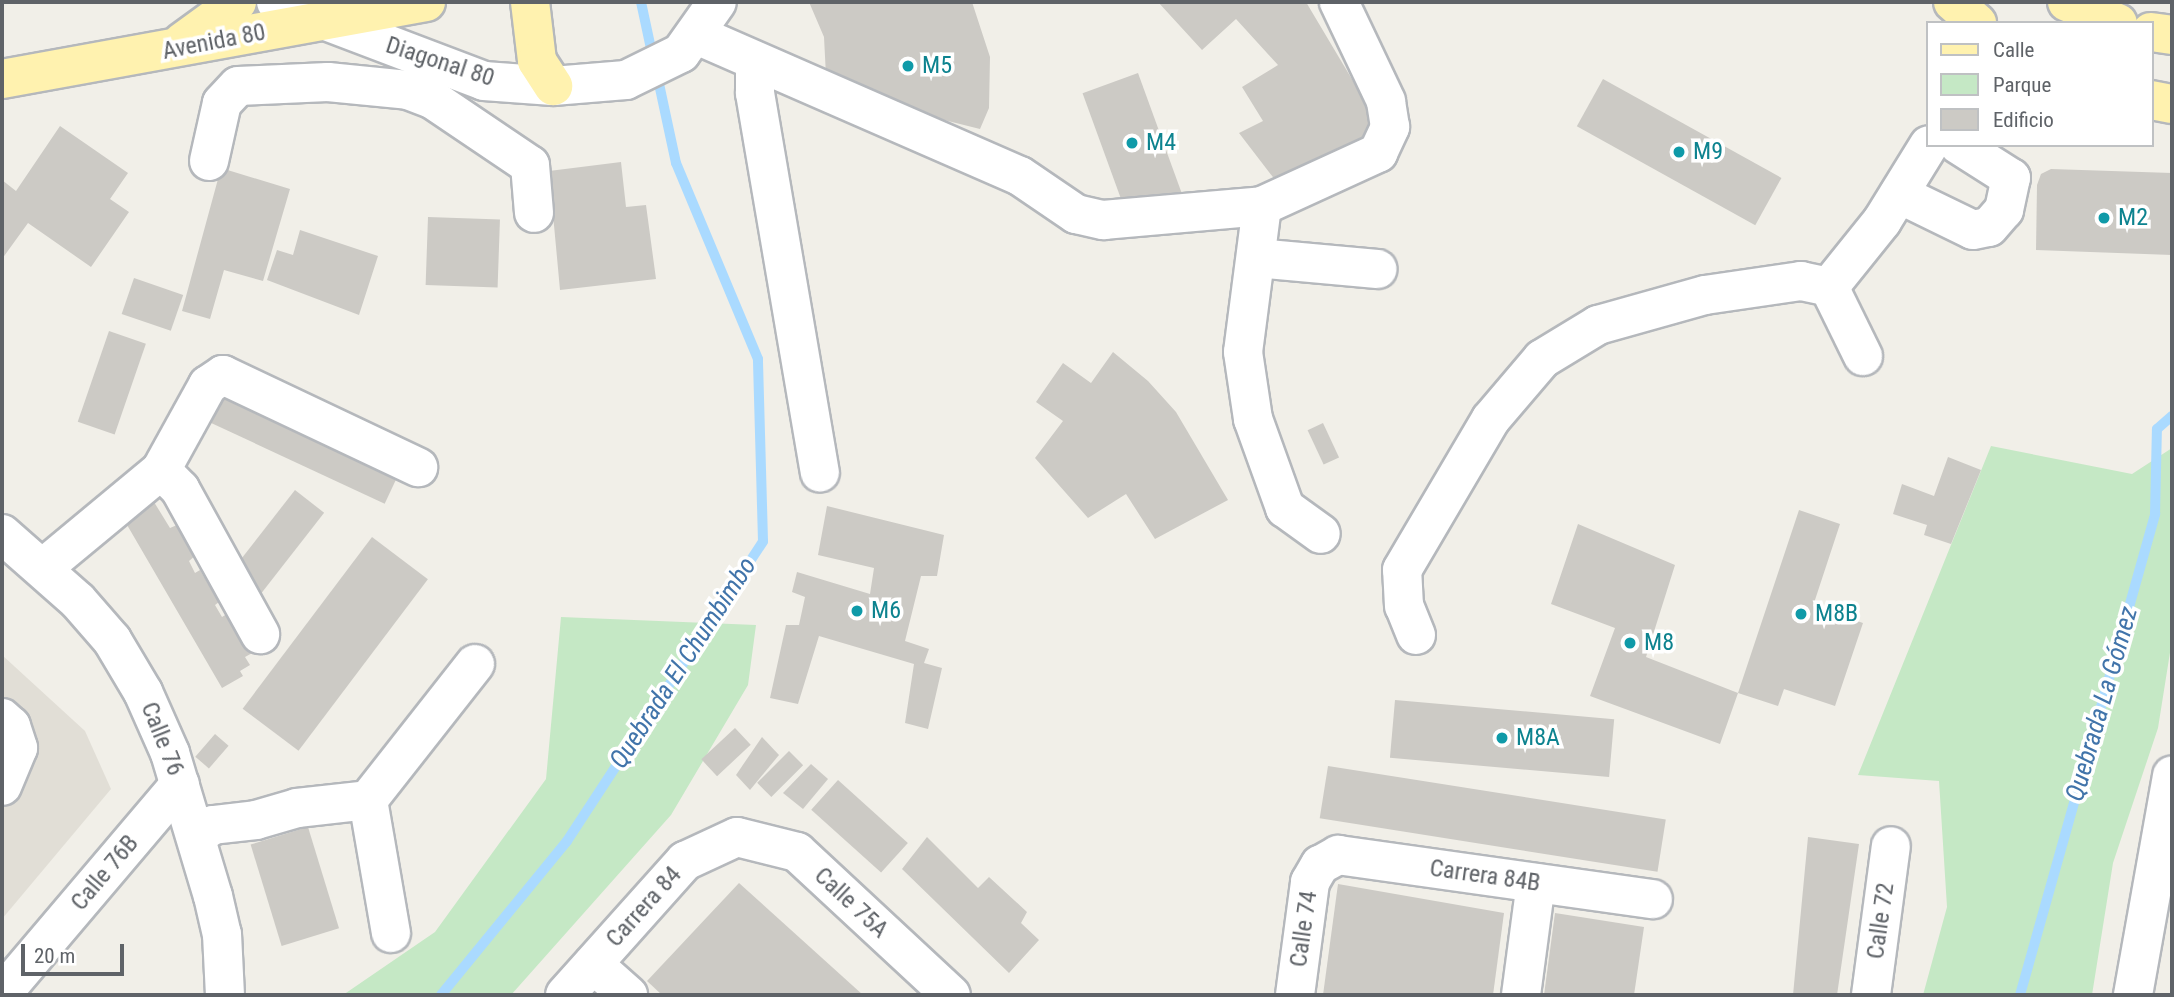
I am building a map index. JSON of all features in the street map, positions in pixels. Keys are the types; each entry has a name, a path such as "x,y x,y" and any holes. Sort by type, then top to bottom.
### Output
{"main road":[{"path":"165,52 237,2"},
{"name":"Avenida 80","path":"2,79 165,52 426,2"},
{"path":"530,2 537,61 553,86"},
{"path":"1953,2 1975,21"},
{"path":"2067,2 2113,21"},
{"path":"2153,32 2172,35"},
{"path":"2153,100 2172,104"}],"street":[{"name":"Diagonal 80","path":"276,2 321,22 410,73 484,81 553,86 626,80 689,44"},
{"path":"717,2 689,44 765,68 1020,176 1076,214 1103,220 1262,206 1378,153 1386,141 1390,127 1386,101 1339,2"},
{"path":"765,68 755,93 820,472"},
{"path":"209,161 222,103 238,86 328,82 410,73 432,99 530,164 534,213"},
{"path":"1829,287 1899,194 1928,147"},
{"path":"1899,194 1973,230 1989,227 2004,210 2011,178 1962,147"},
{"path":"1262,206 1243,352 1253,419 1284,508 1321,534"},
{"path":"1256,258 1378,269"},
{"path":"1416,635 1404,606 1402,570 1491,419 1542,359 1598,325 1705,295 1801,281 1829,287"},
{"path":"1829,287 1863,356"},
{"path":"43,568 161,470 208,385 223,375 418,467"},
{"path":"161,470 185,497 260,634"},
{"name":"Calle 76","path":"2,534 43,568 97,622 127,664 180,784 197,836 222,934 225,995"},
{"path":"197,836 213,825 256,820 297,808 368,800 475,664"},
{"path":"2,718 11,726 18,747 2,786"},
{"path":"2133,995 2172,775"},
{"name":"Calle 76B","path":"2,993 180,784"},
{"path":"368,800 391,933"},
{"name":"Carrera 84","path":"565,995 685,861 737,837"},
{"name":"Calle 75A","path":"737,837 797,852 951,995"},
{"name":"Calle 72","path":"1871,995 1891,846"},
{"name":"Carrera 84B","path":"1320,865 1338,855 1653,899"},
{"name":"Calle 74","path":"1295,995 1310,881 1320,865"},
{"path":"1521,995 1536,883"},
{"path":"593,964 628,995"}],"shaded area":[{"path":"2,655 85,731 111,789 2,919"}],"green space":[{"path":"1991,446 2132,474 2172,448 2172,640 2158,728 2113,863 2092,995 1923,995 1947,907 1939,781 1858,775"},
{"path":"561,617 756,625 748,685 671,815 511,995 343,995 435,932 546,779"}],"building":[{"name":"M5","path":"809,2 972,2 990,57 989,108 980,129 904,110 826,76 824,37"},
{"path":"1158,2 1306,2 1381,128 1279,185 1239,133 1263,121 1242,87 1278,65 1236,19 1202,50"},
{"name":"M4","path":"1138,73 1182,194 1127,214 1083,93"},
{"name":"M9","path":"1603,79 1781,178 1755,225 1577,126"},
{"path":"60,126 128,173 110,199 129,212 91,267 28,223 2,259 2,180 16,191"},
{"path":"621,162 626,207 646,205 656,279 560,290 549,171"},
{"path":"221,168 290,189 263,281 224,270 210,319 182,311"},
{"name":"M2","path":"2051,169 2172,173 2172,255 2036,250 2037,185 2041,174"},
{"path":"428,217 500,220 498,287 426,285"},
{"path":"300,230 378,256 359,315 267,280 277,250 293,255"},
{"path":"134,278 183,295 171,331 122,314"},
{"path":"109,331 146,344 115,434 78,422"},
{"path":"1113,352 1148,381 1176,412 1228,500 1155,539 1126,494 1088,518 1035,458 1063,421 1036,402 1063,363 1091,383"},
{"path":"224,387 401,469 385,504 208,421"},
{"path":"1323,423 1339,457 1324,465 1308,430"},
{"path":"1948,457 1981,470 1951,544 1924,535 1927,525 1893,514 1902,484 1934,496"},
{"path":"295,490 324,513 261,594 232,571"},
{"path":"154,502 170,528 177,525 196,555 189,561 195,573 200,570 219,602 215,605 222,617 230,612 254,652 245,657 250,665 240,671 243,676 222,688 123,518"},
{"name":"M6","path":"827,506 944,535 937,576 921,576 905,641 929,649 924,663 942,668 928,729 905,723 914,664 819,636 798,704 770,698 786,625 799,625 805,597 792,592 797,572 870,594 874,568 818,555"},
{"name":"M8B","path":"1799,510 1840,524 1813,606 1863,623 1835,706 1784,689 1778,706 1738,693"},
{"name":"M8","path":"1578,524 1675,565 1646,657 1738,693 1720,744 1590,696 1615,628 1551,604"},
{"path":"372,537 428,579 299,751 243,709"},
{"name":"M8A","path":"1395,700 1614,719 1609,777 1390,758"},
{"path":"735,728 751,745 717,776 701,759"},
{"path":"215,734 229,746 209,768 195,757"},
{"path":"762,737 779,755 750,790 736,775"},
{"path":"789,751 803,765 771,797 757,783"},
{"path":"811,764 828,779 803,809 783,793"},
{"path":"1328,766 1666,820 1657,872 1320,818"},
{"path":"838,780 908,843 881,873 811,810"},
{"path":"308,827 339,928 282,946 251,845"},
{"path":"927,837 978,888 989,877 1027,912 1021,923 1039,940 1009,973 902,869"},
{"path":"1808,837 1859,844 1837,995 1793,995"},
{"path":"739,883 863,995 662,995 647,981"},
{"path":"1338,884 1504,913 1493,995 1323,995"},
{"path":"1555,913 1644,927 1634,995 1544,995"}],"waterway":[{"name":"Quebrada El Chumbimbo","path":"641,2 653,58"},
{"name":"Quebrada El Chumbimbo","path":"441,995 567,841 763,541 758,359 676,163 657,74"},
{"name":"Quebrada La Gómez","path":"2020,995 2155,514 2157,429 2172,416"}],"place":[{"name":"M5","path":"908,66"},
{"name":"M4","path":"1132,143"},
{"name":"M9","path":"1679,152"},
{"name":"M2","path":"2104,218"},
{"name":"M6","path":"857,611"},
{"name":"M8B","path":"1801,614"},
{"name":"M8","path":"1630,643"},
{"name":"M8A","path":"1502,738"}]}
